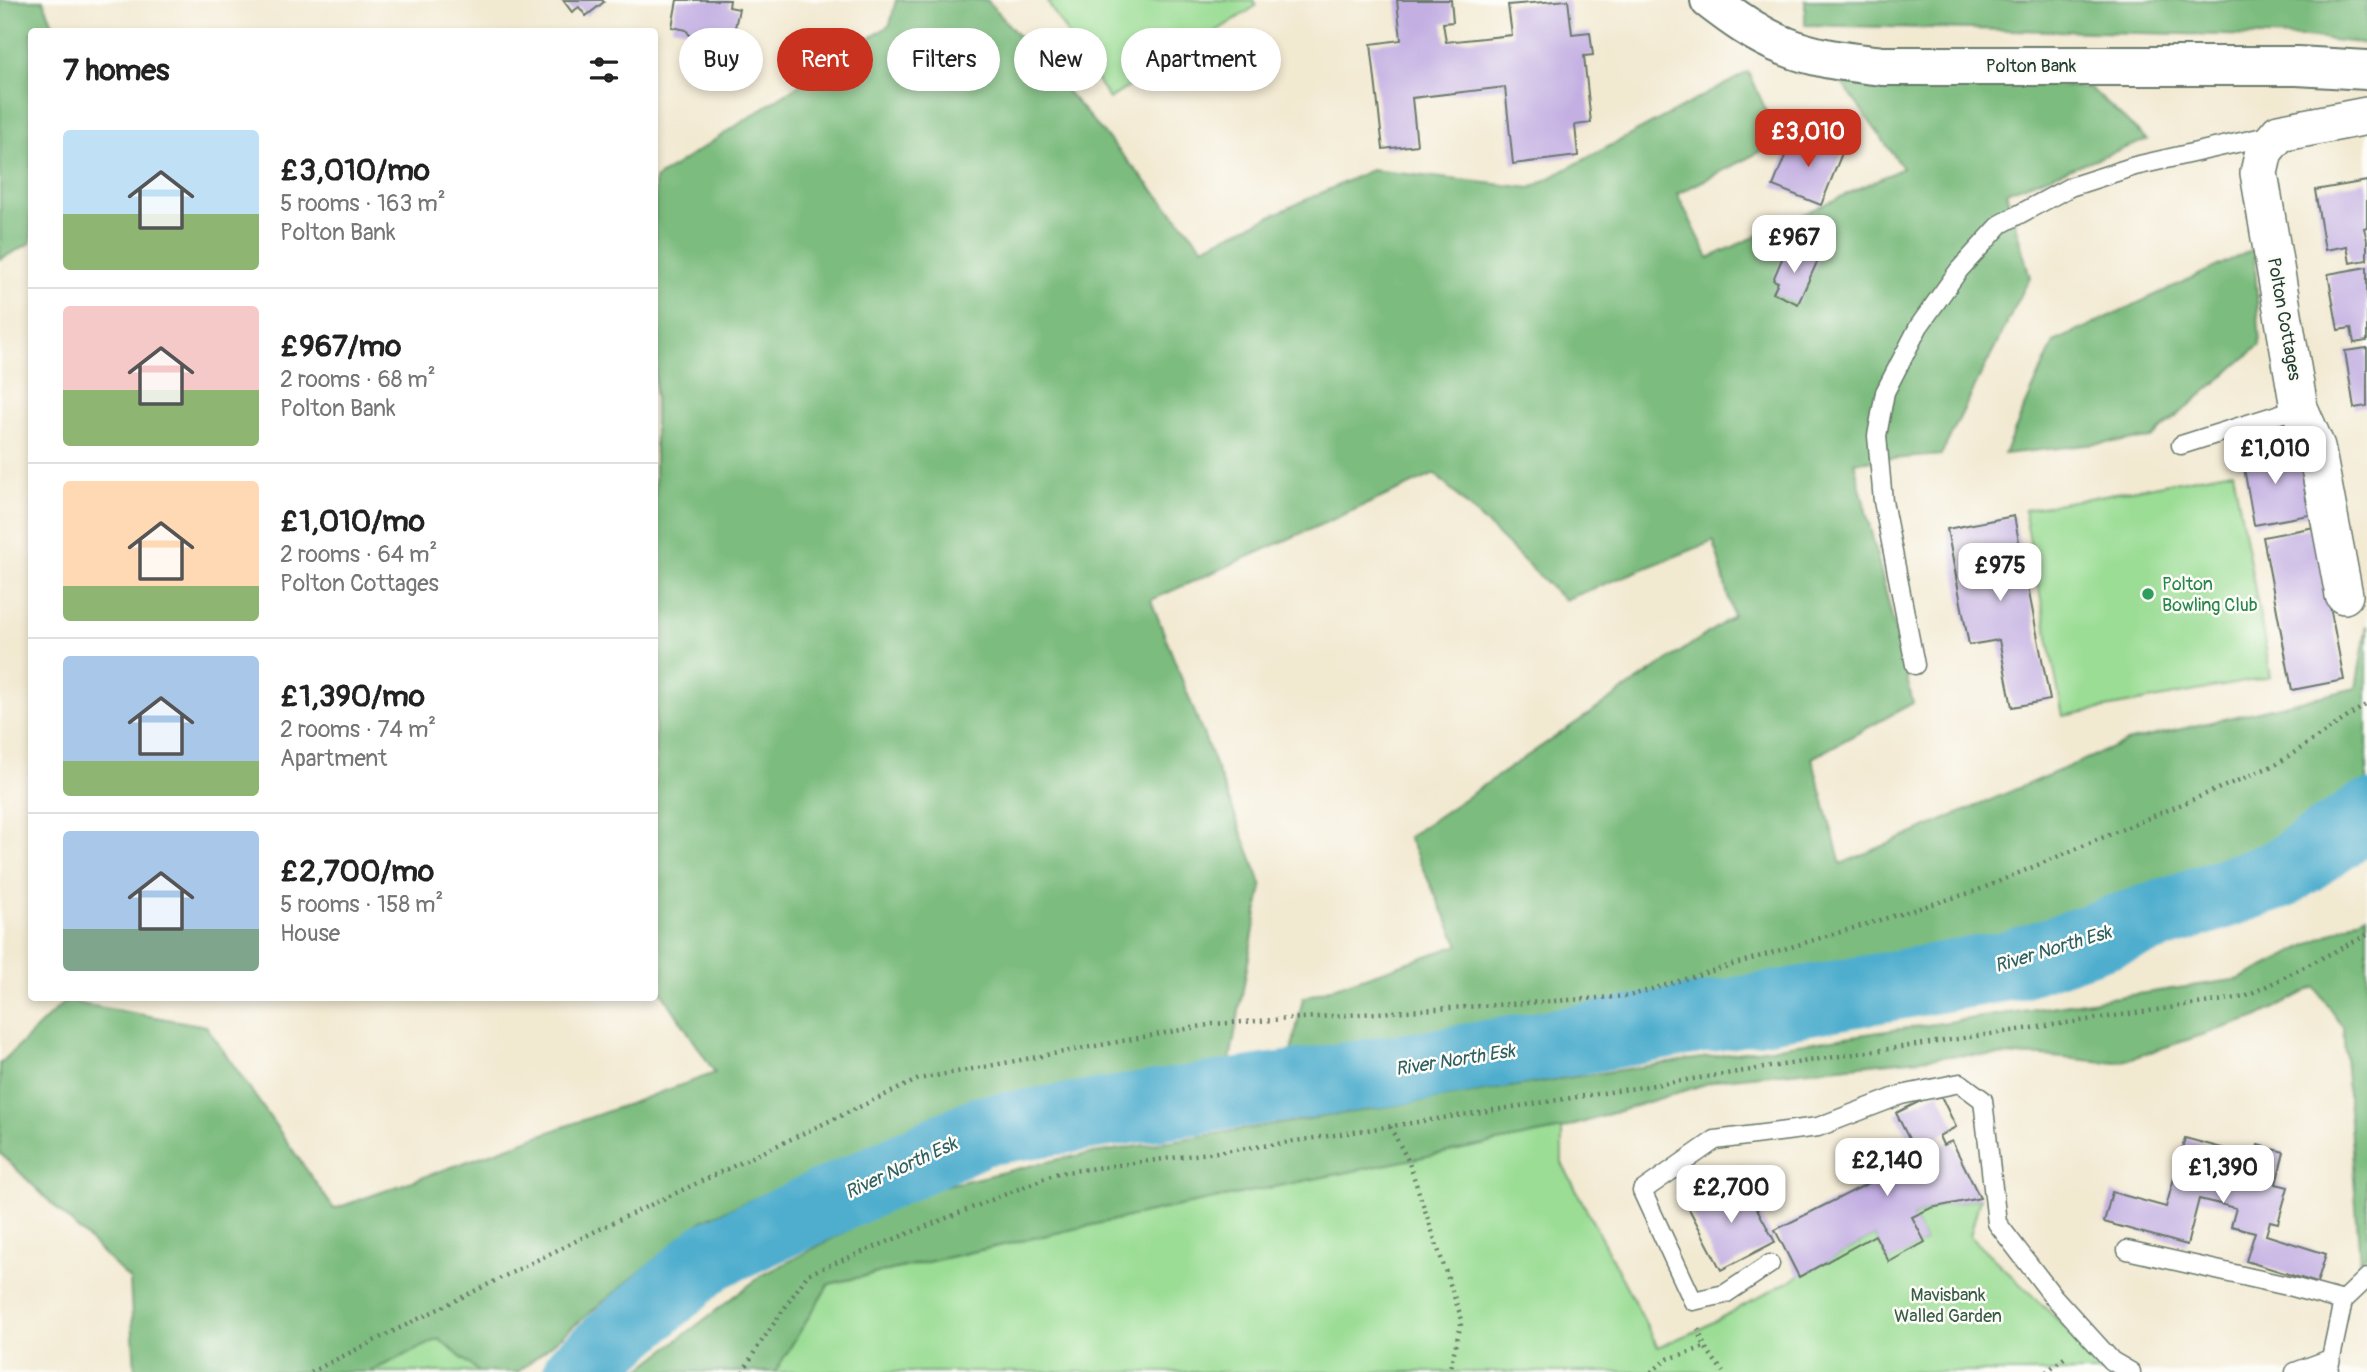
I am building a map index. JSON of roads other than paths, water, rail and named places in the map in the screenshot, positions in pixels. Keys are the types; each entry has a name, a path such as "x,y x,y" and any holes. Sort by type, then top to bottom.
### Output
{"street":[{"name":"Polton Bank","path":"1710,0 1731,16 1783,46 1825,58 1882,66 2297,66 2367,71"},
{"path":"2278,133 2367,116"},
{"name":"Polton Cottages","path":"2278,133 2264,151 2259,173 2299,408 2316,447 2344,595"}],"lane":[{"path":"1914,665 1883,501 1877,436 1885,392 1919,326 1959,270 2001,224 2070,187 2135,166 2278,133"},
{"path":"2180,445 2299,408"},
{"path":"1770,1264 1726,1294 1693,1301 1642,1191 1715,1140 1818,1127 1902,1095 1960,1083 1983,1100 1997,1223 2053,1296 2112,1360 2131,1372"},
{"path":"2127,1250 2343,1301"},
{"path":"2295,1372 2329,1366 2343,1301 2367,1278"}],"waterway":[{"name":"River North Esk","path":"578,1372 709,1257 981,1131 1423,1066 2013,965 2278,875 2367,816"}],"place":[{"name":"Polton Bowling Club","path":"2148,594"}],"park label":[{"name":"Mavisbank Walled Garden","path":"1948,1305"}]}
